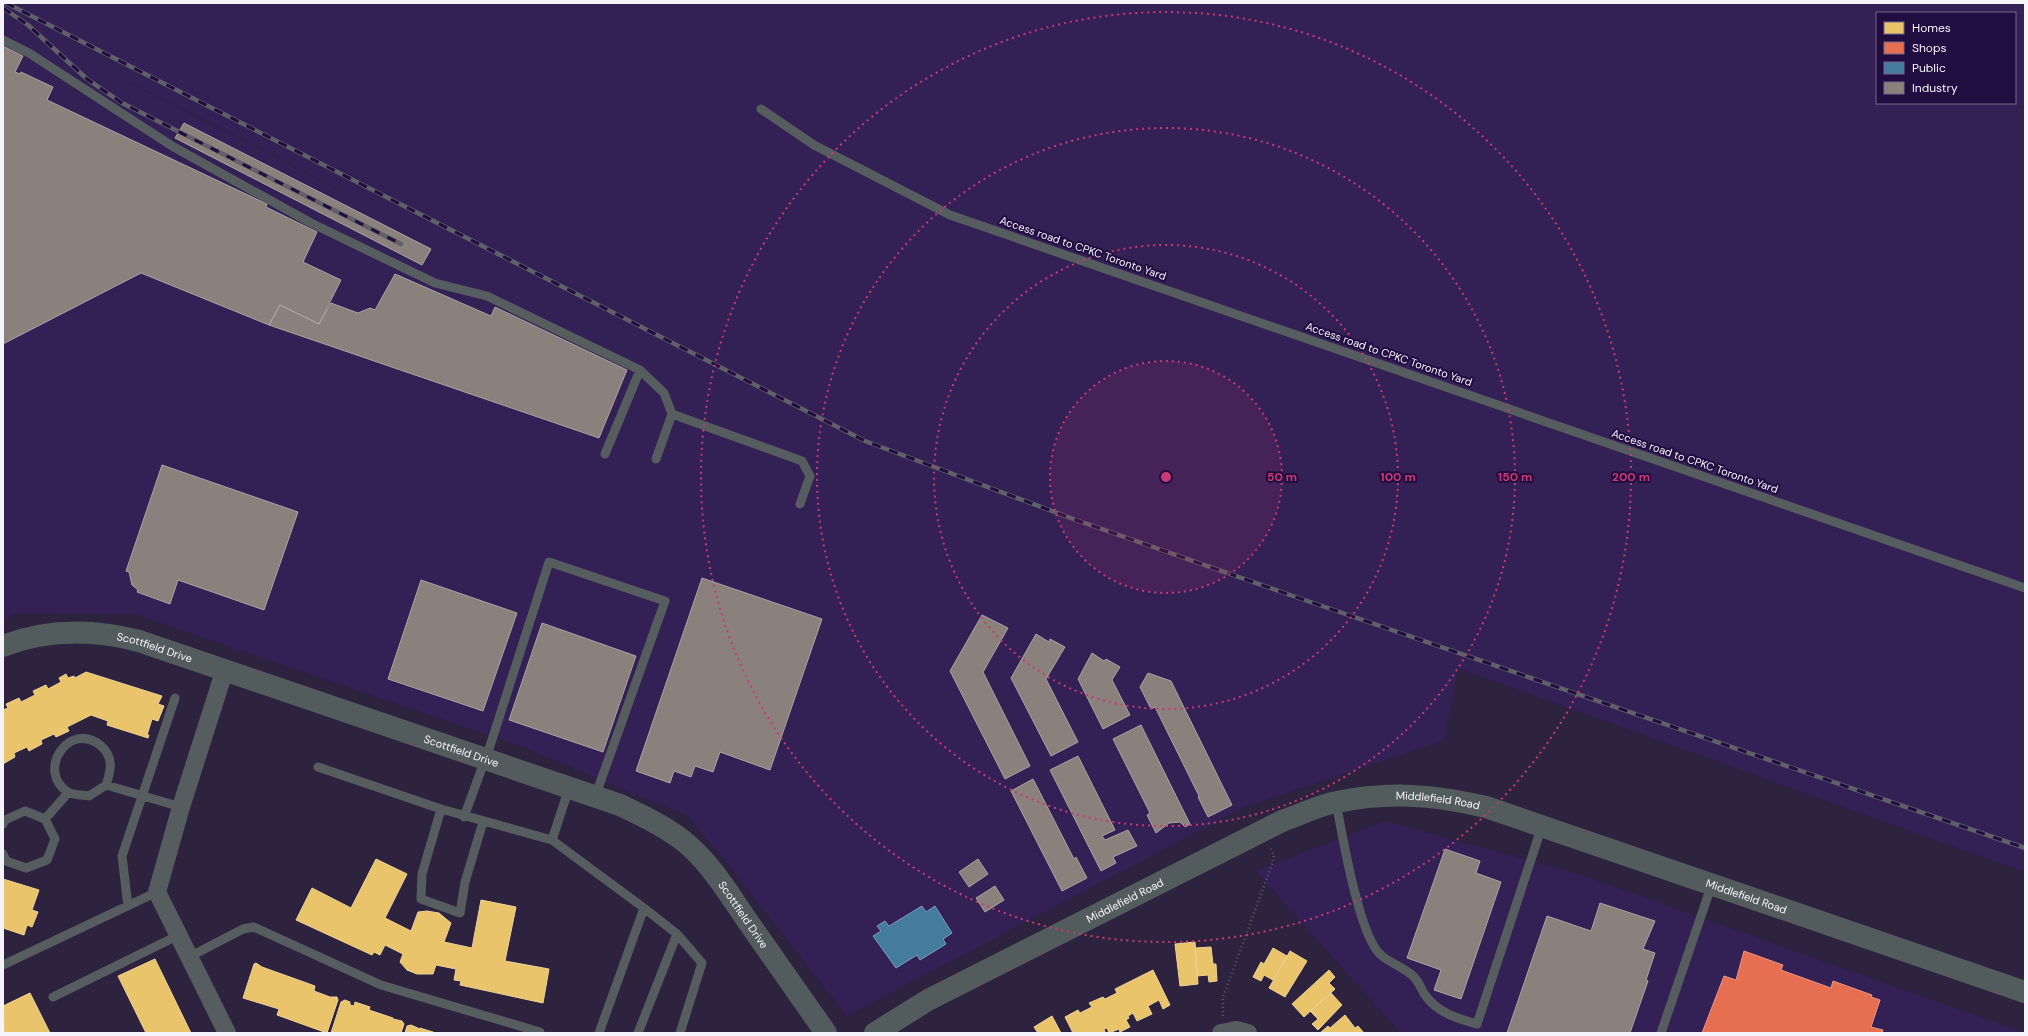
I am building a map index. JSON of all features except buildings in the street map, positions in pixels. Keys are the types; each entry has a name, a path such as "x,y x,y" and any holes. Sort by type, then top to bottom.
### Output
{"main road":[{"name":"Scottfield Drive","path":"3,646 36,636 63,632 113,634 139,640 485,760 620,805 663,826 682,840 700,858 733,900 826,1033"},
{"name":"Middlefield Road","path":"875,1033 928,1000 1282,821 1336,802 1378,796 1415,795 1436,797 1486,807 2025,992"}],"street":[{"path":"225,669 181,807 158,892 227,1033"},
{"path":"1221,1033 1236,1030 1248,1033"}],"lane":[{"path":"3,40 29,53 172,146 311,223 435,283 487,296 640,370 664,393 672,414 656,460"},
{"name":"Access road to CPKC Toronto Yard","path":"761,109 814,145 950,215 2025,588"},
{"path":"605,454 640,370"},
{"path":"672,414 802,461 810,476 800,504"},
{"path":"464,816 485,760 549,562 665,601 595,797"},
{"path":"128,906 122,856 175,698"},
{"path":"77,739 94,740 107,752 112,769 106,785 89,796 68,793 56,780 54,762 62,747 77,739"},
{"path":"318,767 441,809 483,822 552,840 677,934 702,962 680,1033"},
{"path":"106,785 181,807"},
{"path":"552,840 569,788"},
{"path":"46,819 68,793"},
{"path":"1336,802 1360,917 1369,939 1380,955 1400,966 1415,978 1426,996 1449,1016 1477,1024 1542,826"},
{"path":"441,809 422,874 421,899 460,913 465,882 483,822"},
{"path":"3,824 5,820 25,811 46,819 54,839 47,860 26,868 6,860 3,854"},
{"path":"1662,1033 1712,884"},
{"path":"3,965 158,892"},
{"path":"599,1033 644,908"},
{"path":"189,957 243,929 254,927 381,985 540,1032"},
{"path":"638,1033 677,934"},
{"path":"53,997 179,935"}],"path":[{"path":"1223,1006 1223,997 1274,855"}],"shaded area":[{"path":"3,3 2025,3 2025,872 1458,668 1444,740 1242,808 847,1016 688,816 521,746 135,614 17,613 3,620","holes":["67,51 207,121 396,218"]},
{"path":"1385,821 1578,874 2025,1033 1401,1033 1256,871"}],"railway":[{"path":"6,3 865,441 1076,520 2025,848"},
{"path":"3,8 28,25 87,79 122,103 401,244"}]}
